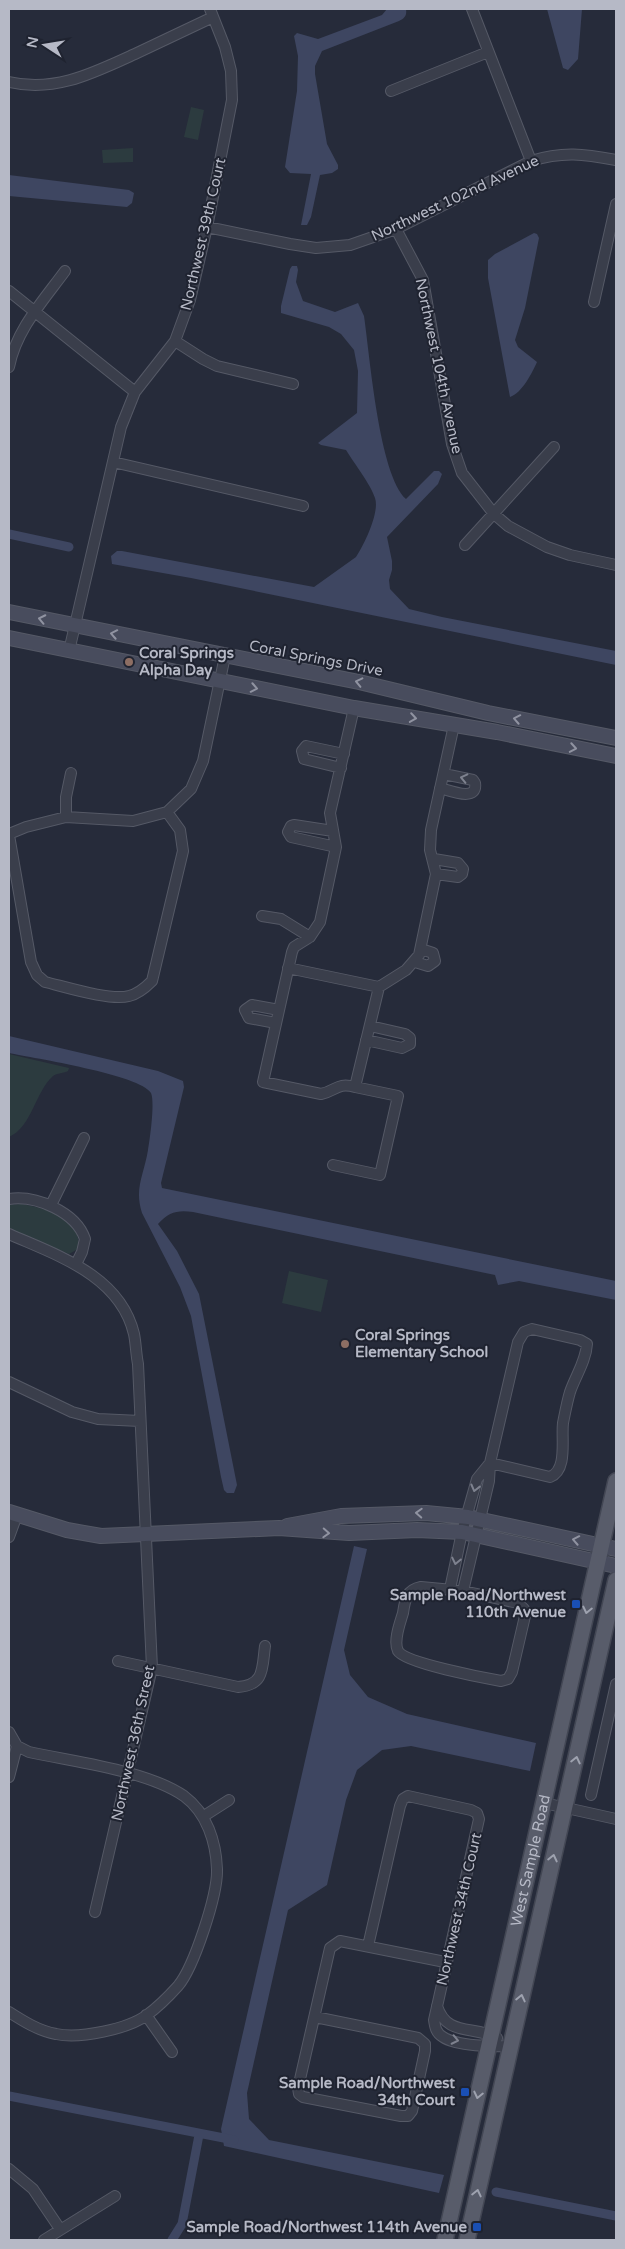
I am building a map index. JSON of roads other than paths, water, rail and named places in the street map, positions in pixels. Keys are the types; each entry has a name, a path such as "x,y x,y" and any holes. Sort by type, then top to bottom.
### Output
{"main road":[{"name":"Coral Springs Drive","path":"9,612 359,682 488,713 616,738"},
{"path":"9,638 220,682 616,756"},
{"name":"West Sample Road","path":"445,2240 598,1563 609,1547 616,1482"},
{"path":"279,1528 321,1518 413,1512 474,1518 609,1547"},
{"path":"13,1514 67,1530 100,1536 279,1528 341,1533 417,1530 469,1534 616,1566"},
{"name":"West Sample Road","path":"467,2240 616,1580"}],"street":[{"path":"472,9 531,161"},
{"path":"9,82 24,86 82,78 212,13"},
{"name":"Northwest 39th Court","path":"69,651 121,427 135,392 175,341 190,300 207,227 232,100 231,71 225,46 212,13"},
{"path":"391,91 488,52"},
{"name":"Northwest 102nd Avenue","path":"207,227 316,248 350,245 396,229 531,161 552,154 582,154 616,160"},
{"path":"594,302 616,204"},
{"name":"Northwest 104th Avenue","path":"396,229 423,280 452,444 462,473 494,514 508,526 547,547 570,555 616,565"},
{"path":"9,367 18,338 34,312 65,272"},
{"path":"9,291 135,392"},
{"path":"175,341 218,366 293,384"},
{"path":"465,545 554,447"},
{"path":"113,462 303,506"},
{"path":"167,812 180,830 182,851 152,981 142,990 130,996 118,998 45,982 37,975 31,962 9,834 26,827 66,817 133,822 167,812 191,789 203,761 225,656"},
{"path":"333,1165 380,1175 398,1096 340,1085 321,1094 263,1082 294,947 310,937 320,922 336,847 330,813 354,708"},
{"path":"288,968 379,987 415,962 420,949 436,874 434,859 430,850 431,830 454,725"},
{"path":"340,768 304,759 302,751 306,746 344,754"},
{"path":"66,817 66,797 71,772"},
{"path":"440,788 466,794 475,790 475,783 472,780 444,774"},
{"path":"333,831 294,825 289,828 288,832 291,838 336,847"},
{"path":"434,859 458,863 463,869 462,874 458,877 436,874"},
{"path":"262,916 281,919 310,937"},
{"path":"415,962 428,966 435,961 433,953 420,949"},
{"path":"355,1087 379,987"},
{"path":"276,1024 249,1018 245,1010 252,1005 279,1010"},
{"path":"366,1040 402,1048 410,1044 410,1038 405,1034 370,1026"},
{"path":"51,1205 84,1138"},
{"path":"9,1199 29,1200 51,1205 76,1225 83,1233 85,1244 76,1264"},
{"name":"Northwest 36th Street","path":"9,1234 76,1264 103,1282 122,1307 134,1332 138,1364 152,1668 95,1912"},
{"path":"450,1589 474,1518 489,1481 490,1463 518,1342 524,1332 532,1329 580,1340 587,1344 586,1352 570,1394 563,1424 561,1467 556,1475 550,1477 490,1463"},
{"path":"9,1382 72,1412 98,1419 140,1421"},
{"path":"9,1537 13,1514"},
{"path":"463,1591 469,1534"},
{"path":"420,1587 463,1591 518,1604 524,1609 525,1616 512,1672 508,1679 501,1682 448,1670 404,1656 398,1651 396,1643 406,1596 412,1589 420,1587"},
{"path":"118,1661 238,1687 249,1686 258,1681 262,1671 265,1646"},
{"path":"591,1795 616,1684"},
{"path":"9,1732 17,1746 29,1752 157,1781 185,1797 204,1816 214,1844 217,1871 208,1916 196,1954 179,1985 146,2015 124,2025 91,2034 57,2034 30,2025 9,2012"},
{"path":"9,1777 17,1746"},
{"name":"Northwest 34th Court","path":"368,1946 403,1799 408,1796 477,1813 479,1819 434,2020 436,2030 443,2038 490,2041"},
{"path":"204,1816 229,1800"},
{"path":"544,1803 616,1819"},
{"path":"314,2017 418,2038 425,2044 426,2051 412,2111 408,2116 303,2097 299,2094 298,2088 314,2017 330,1948 340,1941 446,1962"},
{"name":"Northwest 34th Court","path":"437,2005 441,2019 452,2026 490,2041 510,2046"},
{"path":"146,2015 172,2052"},
{"path":"9,2169 33,2189 60,2230"},
{"path":"44,2240 115,2196"}],"water":[{"path":"387,9 406,9 406,15 399,21 322,51 315,66 327,144 338,165 338,169 332,173 320,175 311,217 307,225 301,225 311,174 290,173 285,167 297,91 298,56 294,36 297,33 318,39 382,15"},
{"path":"547,9 582,9 578,59 568,70 563,68"},
{"path":"9,175 129,190 134,193 132,203 127,207 9,196"},
{"path":"534,233 539,238 525,308 515,340 518,347 537,362 519,391 510,397 488,278 488,260 495,254"},
{"path":"292,266 297,266 296,282 303,301 335,312 358,303 364,316 382,441 397,486 406,499 434,471 439,471 442,474 438,484 387,537 392,561 389,580 390,589 409,609 616,651 616,665 191,578 112,564 111,556 117,551 122,551 314,587 356,557 367,537 373,520 376,504 375,498 346,450 318,443 357,413 358,371 354,350 341,334 329,327 281,313 281,306"},
{"path":"9,1036 158,1071 183,1081 184,1087 161,1183 162,1188 616,1281 616,1300 519,1281 498,1285 495,1275 193,1212 182,1211 170,1214 158,1224 177,1251 199,1294 237,1485 234,1493 227,1493 224,1490 221,1477 191,1316 180,1287 142,1213 140,1204 140,1182 151,1130 151,1093 143,1086 108,1074 9,1053"},
{"path":"354,1546 367,1549 344,1650 350,1675 368,1697 407,1714 536,1743 530,1771 411,1746 382,1750 357,1770 346,1800 327,1885 288,1910 247,2093 249,2119 269,2140 444,2175 439,2193 224,2146 221,2129"}],"waterway":[{"path":"9,534 69,547"},
{"path":"9,2096 234,2140"},
{"path":"172,2240 182,2224 199,2135"},
{"path":"496,2192 616,2216"}],"place":[{"name":"Coral Springs Alpha Day","path":"129,662"},
{"name":"Coral Springs Elementary School","path":"345,1344"},
{"name":"Sample Road/Northwest 110th Avenue","path":"576,1604"},
{"name":"Sample Road/Northwest 34th Court","path":"465,2092"},
{"name":"Sample Road/Northwest 114th Avenue","path":"477,2227"}]}
